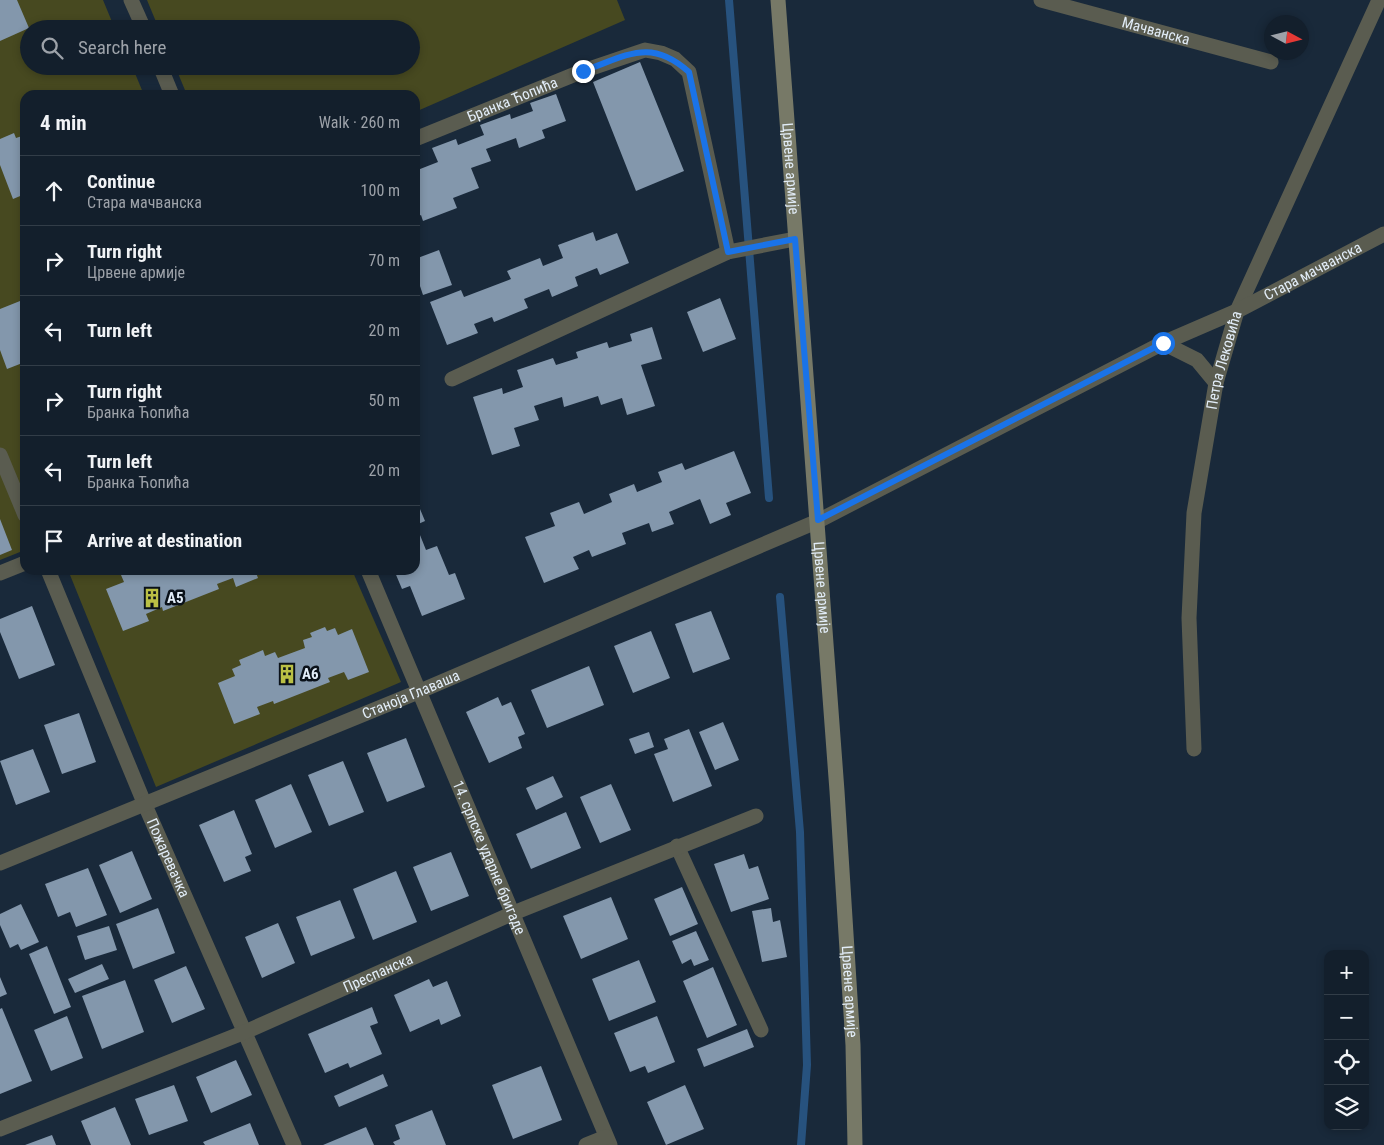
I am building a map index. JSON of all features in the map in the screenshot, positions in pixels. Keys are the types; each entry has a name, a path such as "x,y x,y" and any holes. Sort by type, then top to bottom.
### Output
{"main road":[{"name":"Црвене армије","path":"778,0 818,520 853,1045 855,1145"}],"street":[{"path":"131,0 140,20"},
{"name":"Мачванска","path":"1041,0 1271,62"},
{"name":"Петра Лековића","path":"1194,749 1189,618 1193,522 1216,383 1237,311 1379,0"},
{"name":"Бранка Ћопића","path":"420,137 583,71 645,50 661,53 675,60 689,72 728,252"},
{"path":"164,75 170,90"},
{"name":"Стара мачванска","path":"818,520 1163,343 1237,311 1381,236"},
{"path":"452,379 728,252 795,239"},
{"path":"1163,343 1197,360 1216,383"},
{"path":"0,455 20,504"},
{"name":"Станоја Главаша","path":"0,863 418,692 818,520"},
{"path":"0,573 20,565"},
{"name":"Пожаревачка","path":"50,575 145,805 294,1145"},
{"name":"14. српске ударне бригаде","path":"370,575 608,1141"},
{"name":"Преспанска","path":"0,1129 245,1032 511,914 756,816"},
{"path":"677,846 761,1030"},
{"path":"586,1145 608,1141"}],"green space":[{"path":"0,0 103,0 111,20 20,20 20,75 136,75 142,90 20,90 20,552 0,560"},
{"path":"147,0 617,0 625,20 420,110 420,90 185,90 179,75 420,75 420,20 155,20"},
{"path":"70,575 354,575 401,682 156,787"}],"building":[{"path":"0,0 17,0 26,20 20,20 20,32 0,41"},
{"path":"640,62 684,171 636,191 593,82"},
{"path":"556,94 566,121 542,130 545,138 519,148 516,138 486,149 491,161 471,168 479,188 453,198 457,208 423,221 420,216 420,169 438,162 432,148 456,139 458,145 484,135 480,125 510,114 511,119 533,111 530,103"},
{"path":"14,133 16,138 20,137 20,196 13,199 0,165 0,139"},
{"path":"593,232 596,241 617,233 629,263 600,275 597,268 575,277 578,286 552,297 549,289 524,299 528,308 494,322 492,317 474,324 478,333 447,345 430,302 461,290 464,297 511,279 507,271 540,258 543,266 563,258 558,245"},
{"path":"439,250 452,285 423,295 420,286 420,257"},
{"path":"720,298 736,339 703,352 687,312"},
{"path":"20,301 20,364 7,369 0,350 0,309"},
{"path":"652,327 662,359 641,365 655,406 627,415 622,398 601,405 598,396 564,407 562,397 534,406 539,420 514,428 520,446 492,455 473,397 502,388 503,394 523,387 517,370 553,358 556,365 578,358 576,352 607,342 609,348 632,341 630,334"},
{"path":"734,451 751,493 726,503 731,515 710,524 700,499 669,512 674,524 652,532 649,523 622,533 626,544 592,557 589,550 573,557 579,569 544,583 525,537 555,526 550,513 579,502 584,514 612,502 609,494 634,484 637,492 662,482 658,472 682,463 685,470"},
{"path":"420,509 425,521 420,523"},
{"path":"0,519 12,550 0,555"},
{"path":"420,535 426,550 437,546 449,575 455,573 465,599 422,616 410,586 402,589 396,575 420,575"},
{"name":"A5","path":"121,575 257,575 258,578 236,587 233,578 217,584 219,589 163,611 162,607 146,614 149,621 123,631 106,589 124,582"},
{"path":"32,606 55,665 19,679 0,632 0,619"},
{"path":"711,611 730,659 693,673 675,624"},
{"name":"A6","path":"325,627 327,631 335,628 338,635 352,629 369,672 348,680 344,672 328,678 330,682 274,704 273,701 257,707 260,714 234,724 218,683 235,676 232,669 241,665 239,660 263,650 265,656 275,652 278,658 305,648 303,640 312,637 310,633"},
{"path":"651,631 670,678 633,693 614,646"},
{"path":"589,666 604,705 547,728 531,690"},
{"path":"498,697 502,706 511,702 525,734 518,737 522,748 489,763 466,712"},
{"path":"79,713 96,762 62,774 44,725"},
{"path":"723,722 739,760 715,770 699,732"},
{"path":"689,729 712,786 673,802 654,754 668,749 664,739"},
{"path":"649,732 654,747 635,754 629,739"},
{"path":"406,738 425,787 387,802 367,753"},
{"path":"33,749 50,792 16,805 0,761"},
{"path":"343,761 364,812 329,826 308,775"},
{"path":"553,776 563,797 536,810 526,788"},
{"path":"291,784 312,832 275,848 255,800"},
{"path":"611,784 631,830 600,843 580,797"},
{"path":"234,810 252,854 245,857 251,871 224,882 199,825"},
{"path":"566,812 581,848 531,869 516,834"},
{"path":"132,851 152,899 120,913 99,865"},
{"path":"451,852 469,896 431,911 413,867"},
{"path":"744,854 749,869 758,866 769,899 731,912 714,864"},
{"path":"88,868 107,915 76,927 70,912 58,917 45,884"},
{"path":"396,871 417,922 373,940 353,889"},
{"path":"682,887 698,924 670,936 654,899"},
{"path":"611,897 628,939 581,959 563,916"},
{"path":"340,900 355,938 311,956 296,917"},
{"path":"21,904 39,942 21,950 18,944 10,948 0,925 0,914"},
{"path":"158,908 175,953 133,969 116,924"},
{"path":"771,908 773,922 780,920 787,957 762,962 752,911"},
{"path":"278,923 295,963 262,978 245,937"},
{"path":"109,926 117,950 85,960 77,936"},
{"path":"696,931 709,960 694,966 691,959 682,964 672,941"},
{"path":"47,946 71,1007 54,1014 29,954"},
{"path":"639,960 656,1002 609,1021 592,979"},
{"path":"102,964 109,979 75,993 68,979"},
{"path":"186,966 205,1009 172,1023 154,980"},
{"path":"713,967 737,1025 707,1038 683,981"},
{"path":"0,977 7,994 0,997"},
{"path":"429,979 433,987 447,981 461,1016 441,1025 439,1019 410,1032 394,995"},
{"path":"125,980 144,1032 102,1049 82,996"},
{"path":"372,1007 378,1023 370,1026 382,1054 350,1068 348,1063 325,1073 308,1034"},
{"path":"2,1008 32,1081 0,1094 0,1009"},
{"path":"67,1016 83,1058 51,1071 34,1030"},
{"path":"657,1016 675,1062 648,1073 645,1066 630,1072 614,1033"},
{"path":"747,1029 754,1047 704,1067 697,1049"},
{"path":"236,1060 252,1095 211,1113 196,1077"},
{"path":"541,1066 562,1120 513,1139 492,1085"},
{"path":"383,1074 388,1086 339,1107 334,1096"},
{"path":"174,1085 188,1121 149,1135 135,1099"},
{"path":"685,1085 704,1129 666,1145 647,1102"},
{"path":"115,1107 131,1145 91,1145 81,1121"},
{"path":"432,1110 446,1145 395,1145 393,1142 400,1139 395,1125"},
{"path":"250,1123 259,1145 205,1145 203,1142"},
{"path":"366,1127 374,1145 323,1145"},
{"path":"52,1135 56,1145 25,1145"}],"waterway":[{"path":"729,0 769,498"},
{"path":"780,597 800,832 807,1065 801,1145"}],"place":[{"name":"A5","path":"152,598"},
{"name":"A6","path":"287,674"}],"route":[{"path":"583,71 645,50 661,53 675,60 689,72 728,252 795,239 818,520 1163,343"}]}
